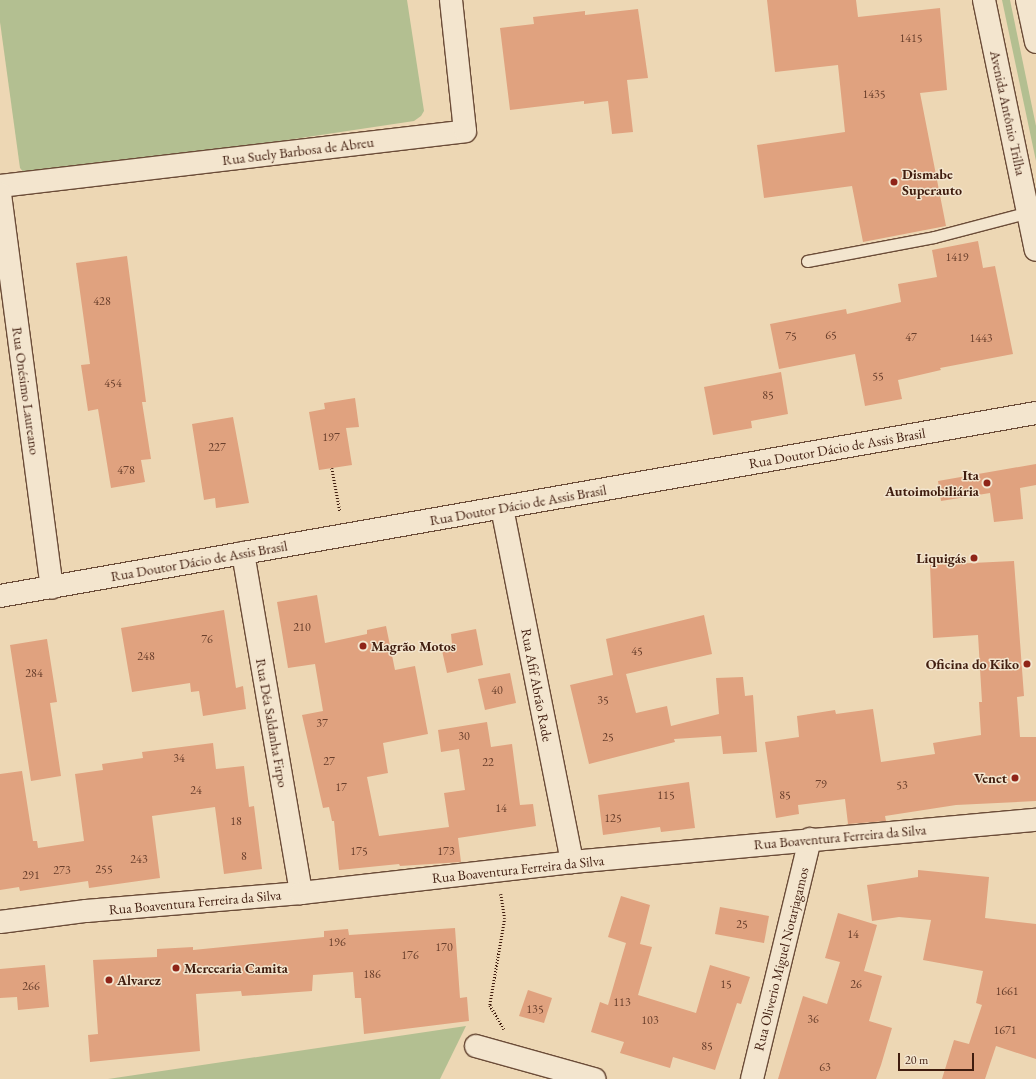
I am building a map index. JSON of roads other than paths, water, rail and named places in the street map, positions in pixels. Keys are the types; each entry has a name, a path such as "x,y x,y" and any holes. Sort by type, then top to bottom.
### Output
{"street":[{"name":"Rua Suely Barbosa de Abreu","path":"0,186 465,131 451,0"},
{"name":"Avenida Antônio Trilha","path":"984,0 1036,250"},
{"path":"1027,0 1036,42"},
{"name":"Rua Onésimo Laureano","path":"0,194 52,588"},
{"name":"Rua Doutor Dácio de Assis Brasil","path":"0,596 1036,413"},
{"name":"Rua Afif Abrão Rade","path":"502,508 572,862"},
{"name":"Rua Déa Saldanha Firpo","path":"242,553 301,893"},
{"name":"Rua Boaventura Ferreira da Silva","path":"0,922 86,911 301,893 572,862 810,839 1036,820"},
{"name":"Rua Oliverio Miguel Notarjagamos","path":"752,1079 810,839"},
{"path":"476,1046 594,1079"}],"lane":[{"path":"807,261 934,238 1028,212"}],"place":[{"name":"Dismabe Superauto","path":"894,182"},
{"name":"Ita Autoimobiliária","path":"987,483"},
{"name":"Liquigás","path":"974,558"},
{"name":"Magrão Motos","path":"363,646"},
{"name":"Oficina do Kiko","path":"1027,664"},
{"name":"Venet","path":"1015,778"},
{"name":"Mercearia Camita","path":"176,968"},
{"name":"Alvarez","path":"109,980"}]}
